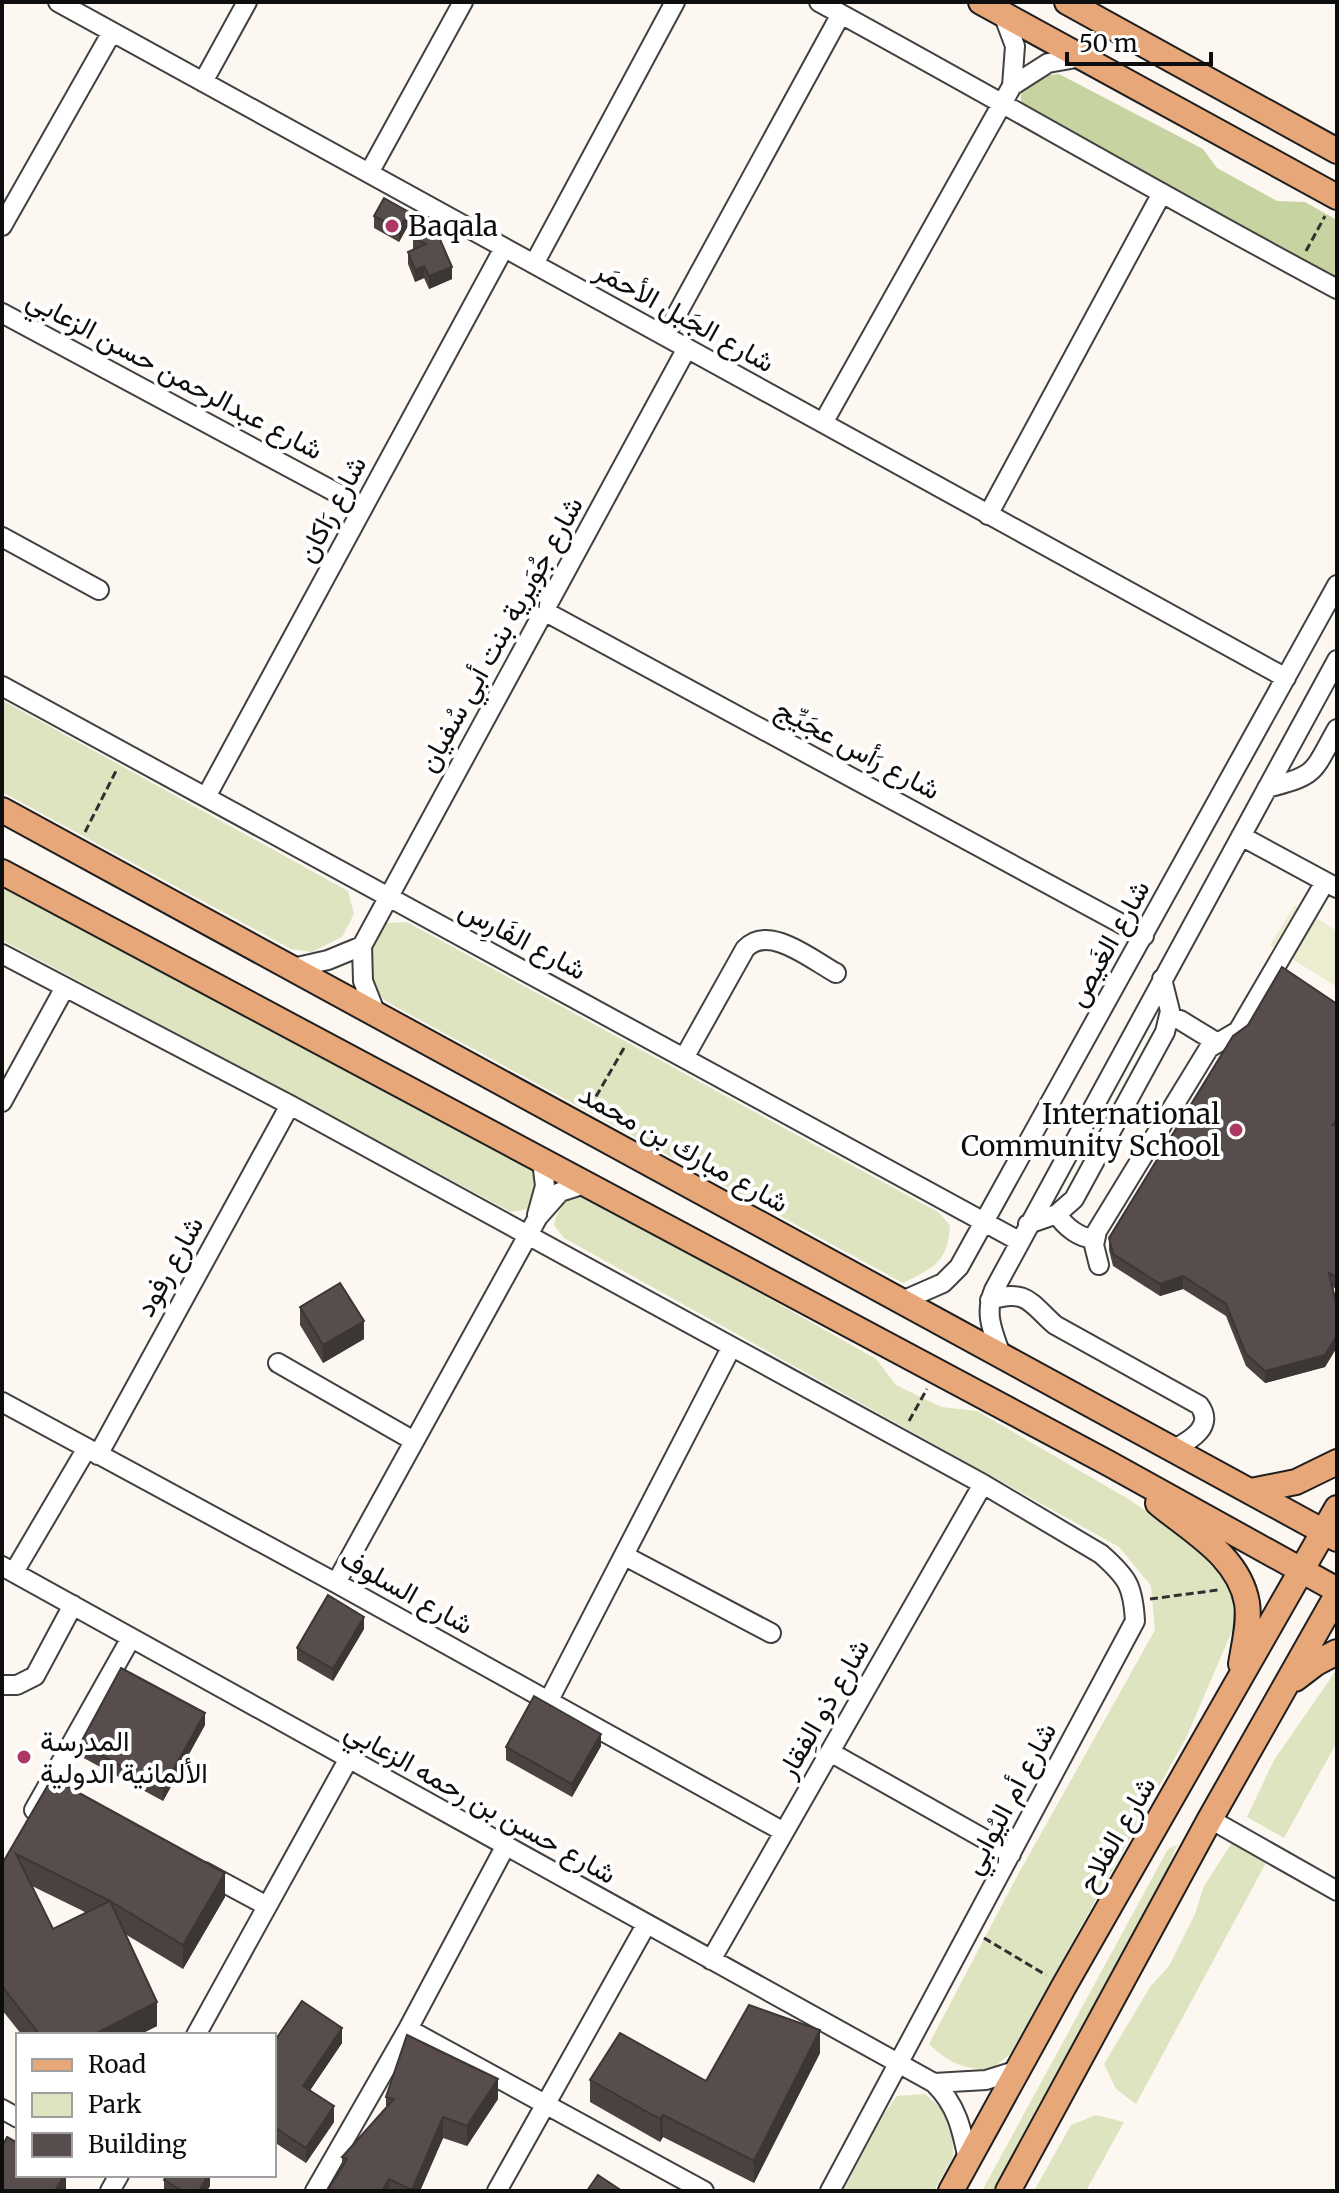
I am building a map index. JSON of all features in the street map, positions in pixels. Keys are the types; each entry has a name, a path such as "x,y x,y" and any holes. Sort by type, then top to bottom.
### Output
{"main road":[{"path":"981,2 1333,203"},
{"path":"1067,2 1337,151"},
{"name":"شارع مبارك بن محمد","path":"2,810 1330,1536"},
{"path":"2,872 1108,1463 1337,1593 1008,2191"},
{"path":"1251,1491 1296,1482 1337,1462"},
{"path":"1108,1463 1224,1556 1239,1577 1247,1604 1238,1679"},
{"name":"شارع الفلاح","path":"951,2191 1301,1570 1330,1536 1337,1508"},
{"path":"1287,1685 1337,1652"}],"street":[{"path":"203,82 247,2"},
{"path":"369,173 463,2"},
{"path":"534,264 675,2"},
{"path":"819,2 1008,94 1162,193 1337,289"},
{"name":"شارع الجَبل الأحمَر","path":"68,4 112,32 1286,678"},
{"path":"665,336 841,14"},
{"path":"823,423 1008,94 1015,46 1003,14"},
{"path":"2,226 112,32"},
{"path":"1008,94 1048,63 1082,57"},
{"path":"988,515 1162,193"},
{"name":"شارع رَاكان","path":"206,797 504,248"},
{"name":"شارع عبدالرحمن حسن الزعابي","path":"2,313 363,507"},
{"name":"شارع جُوَيرِية بنت أبي سُفيان","path":"362,946 687,348"},
{"path":"2,537 99,590"},
{"name":"شارع الغَيص","path":"902,1301 934,1288 952,1276 1337,585"},
{"name":"شارع رَأس عجَيِّج","path":"544,611 1144,936"},
{"path":"1001,1355 989,1319 990,1300 1337,660"},
{"name":"شارع الفَارِس","path":"2,686 984,1222 1024,1233"},
{"path":"1267,788 1301,779 1311,773 1337,729"},
{"path":"1099,1265 1095,1256 1097,1231 1209,1048 1238,1031 1331,885 1241,836"},
{"path":"684,1058 745,949 755,941 775,940 836,973"},
{"path":"293,968 328,960 362,946 363,981 376,1014"},
{"path":"2,954 290,1105 983,1484 1101,1554 1117,1568 1134,1593 1134,1601"},
{"path":"1024,1233 1057,1214 1074,1199 1165,1032 1170,1005 1162,979"},
{"path":"2,1102 64,989"},
{"path":"1170,1018 1180,1020 1216,1042"},
{"name":"شارع رفود","path":"8,1569 93,1451 290,1105"},
{"path":"538,1217 545,1186 542,1161"},
{"path":"336,1583 538,1217 560,1192 585,1184"},
{"path":"1057,1214 1062,1222 1085,1239 1095,1238"},
{"path":"990,1300 1006,1296 1023,1297 1055,1325 1199,1405 1205,1415 1204,1425 1189,1441 1174,1449"},
{"path":"549,1700 731,1348"},
{"path":"278,1363 414,1441"},
{"name":"شارع السلوف","path":"2,1402 549,1700 784,1832"},
{"name":"شارع ذو الفِقار","path":"711,1960 983,1484"},
{"path":"625,1556 771,1633"},
{"name":"شارع حسن بن رحمه الزعابي","path":"8,1569 934,2083 946,2095 960,2120 968,2160"},
{"name":"شارع أم اليُوابِي","path":"830,2191 1135,1621 1134,1601"},
{"path":"2,1685 17,1685 35,1676 73,1605"},
{"path":"25,1826 54,1789 131,1638"},
{"path":"830,1752 1011,1854"},
{"path":"197,2033 348,1760"},
{"path":"1210,1819 1337,1891"},
{"path":"315,2191 408,2029 505,1847"},
{"path":"185,1861 267,1906"},
{"path":"497,2191 646,1925"},
{"path":"408,2029 704,2191"},
{"path":"934,2083 986,2080 1018,2070"}],"path":[{"path":"1297,268 1333,203"},
{"path":"75,850 125,753"},
{"path":"580,1125 633,1030"},
{"path":"899,1438 937,1371"},
{"path":"1134,1601 1219,1590"},
{"path":"970,1930 1064,1986"}],"green space":[{"path":"1059,74 1203,149 1217,168 1277,201 1305,202 1337,220 1337,279 1021,107 1021,85 1038,76"},
{"path":"2,700 348,891 354,914 342,937 312,952 291,949 2,792"},
{"path":"2,888 537,1168 538,1195 528,1209 511,1212 2,940"},
{"path":"1295,905 1337,931 1337,987 1270,945"},
{"path":"407,922 938,1212 950,1225 943,1255 924,1272 903,1283 385,1001 365,980 370,945 384,923"},
{"path":"583,1193 876,1359 896,1385 941,1407 977,1411 1130,1500 1213,1557 1227,1571 1238,1609 1232,1631 1186,1738 1010,2054 991,2070 957,2064 929,2044 1015,1880 1155,1630 1151,1586 1119,1547 564,1238 554,1225 558,1213 567,1200"},
{"path":"1337,1669 1337,1742 1284,1838 1247,1817 1274,1760"},
{"path":"1233,1841 1268,1859 1136,2104 1116,2089 1104,2064 1150,1987 1169,1966 1195,1914 1204,1886"},
{"path":"1177,1845 1149,1915 999,2191 982,2191 1168,1849"},
{"path":"925,2094 952,2118 953,2157 934,2191 843,2191 884,2114 897,2096"},
{"path":"1096,2115 1124,2122 1086,2191 1034,2191 1071,2125"}],"building":[{"path":"384,198 409,212 399,229 374,216"},
{"path":"435,228 452,267 429,276 424,266 415,270 408,252 426,244 413,237"},
{"path":"1282,967 1337,1004 1337,1119 1333,1125 1337,1124 1337,1278 1329,1273 1337,1307 1337,1335 1325,1355 1265,1371 1246,1354 1226,1304 1183,1276 1160,1284 1113,1254 1109,1238 1233,1036 1248,1025"},
{"path":"340,1283 364,1321 323,1345 300,1307"},
{"path":"328,1595 364,1617 333,1669 297,1648"},
{"path":"121,1668 205,1713 163,1788 80,1744"},
{"path":"534,1696 601,1734 572,1784 506,1747"},
{"path":"52,1778 225,1873 183,1945 110,1901 157,2002 97,2033 38,2033 2,1986 2,1864","holes":["16,1854 110,1901 53,1929"]},
{"path":"302,2001 342,2028 303,2086 334,2106 306,2148 276,2131 276,2039"},
{"path":"749,2005 820,2030 754,2161 663,2115 660,2119 590,2080 620,2033 706,2081"},
{"path":"407,2035 498,2079 467,2126 443,2117 412,2190 389,2179 382,2191 327,2191 347,2159 342,2157 394,2099 386,2097"},
{"path":"7,2137 16,2142 16,2177 63,2177 55,2191 2,2191 2,2147"},
{"path":"598,2175 622,2191 587,2191"},
{"path":"166,2177 207,2177 199,2191 183,2191 164,2180"}],"place":[{"name":"Baqala","path":"392,226"},
{"name":"International Community School","path":"1236,1130"},
{"name":"المدرسة الألمانية الدولية","path":"24,1757"}]}
